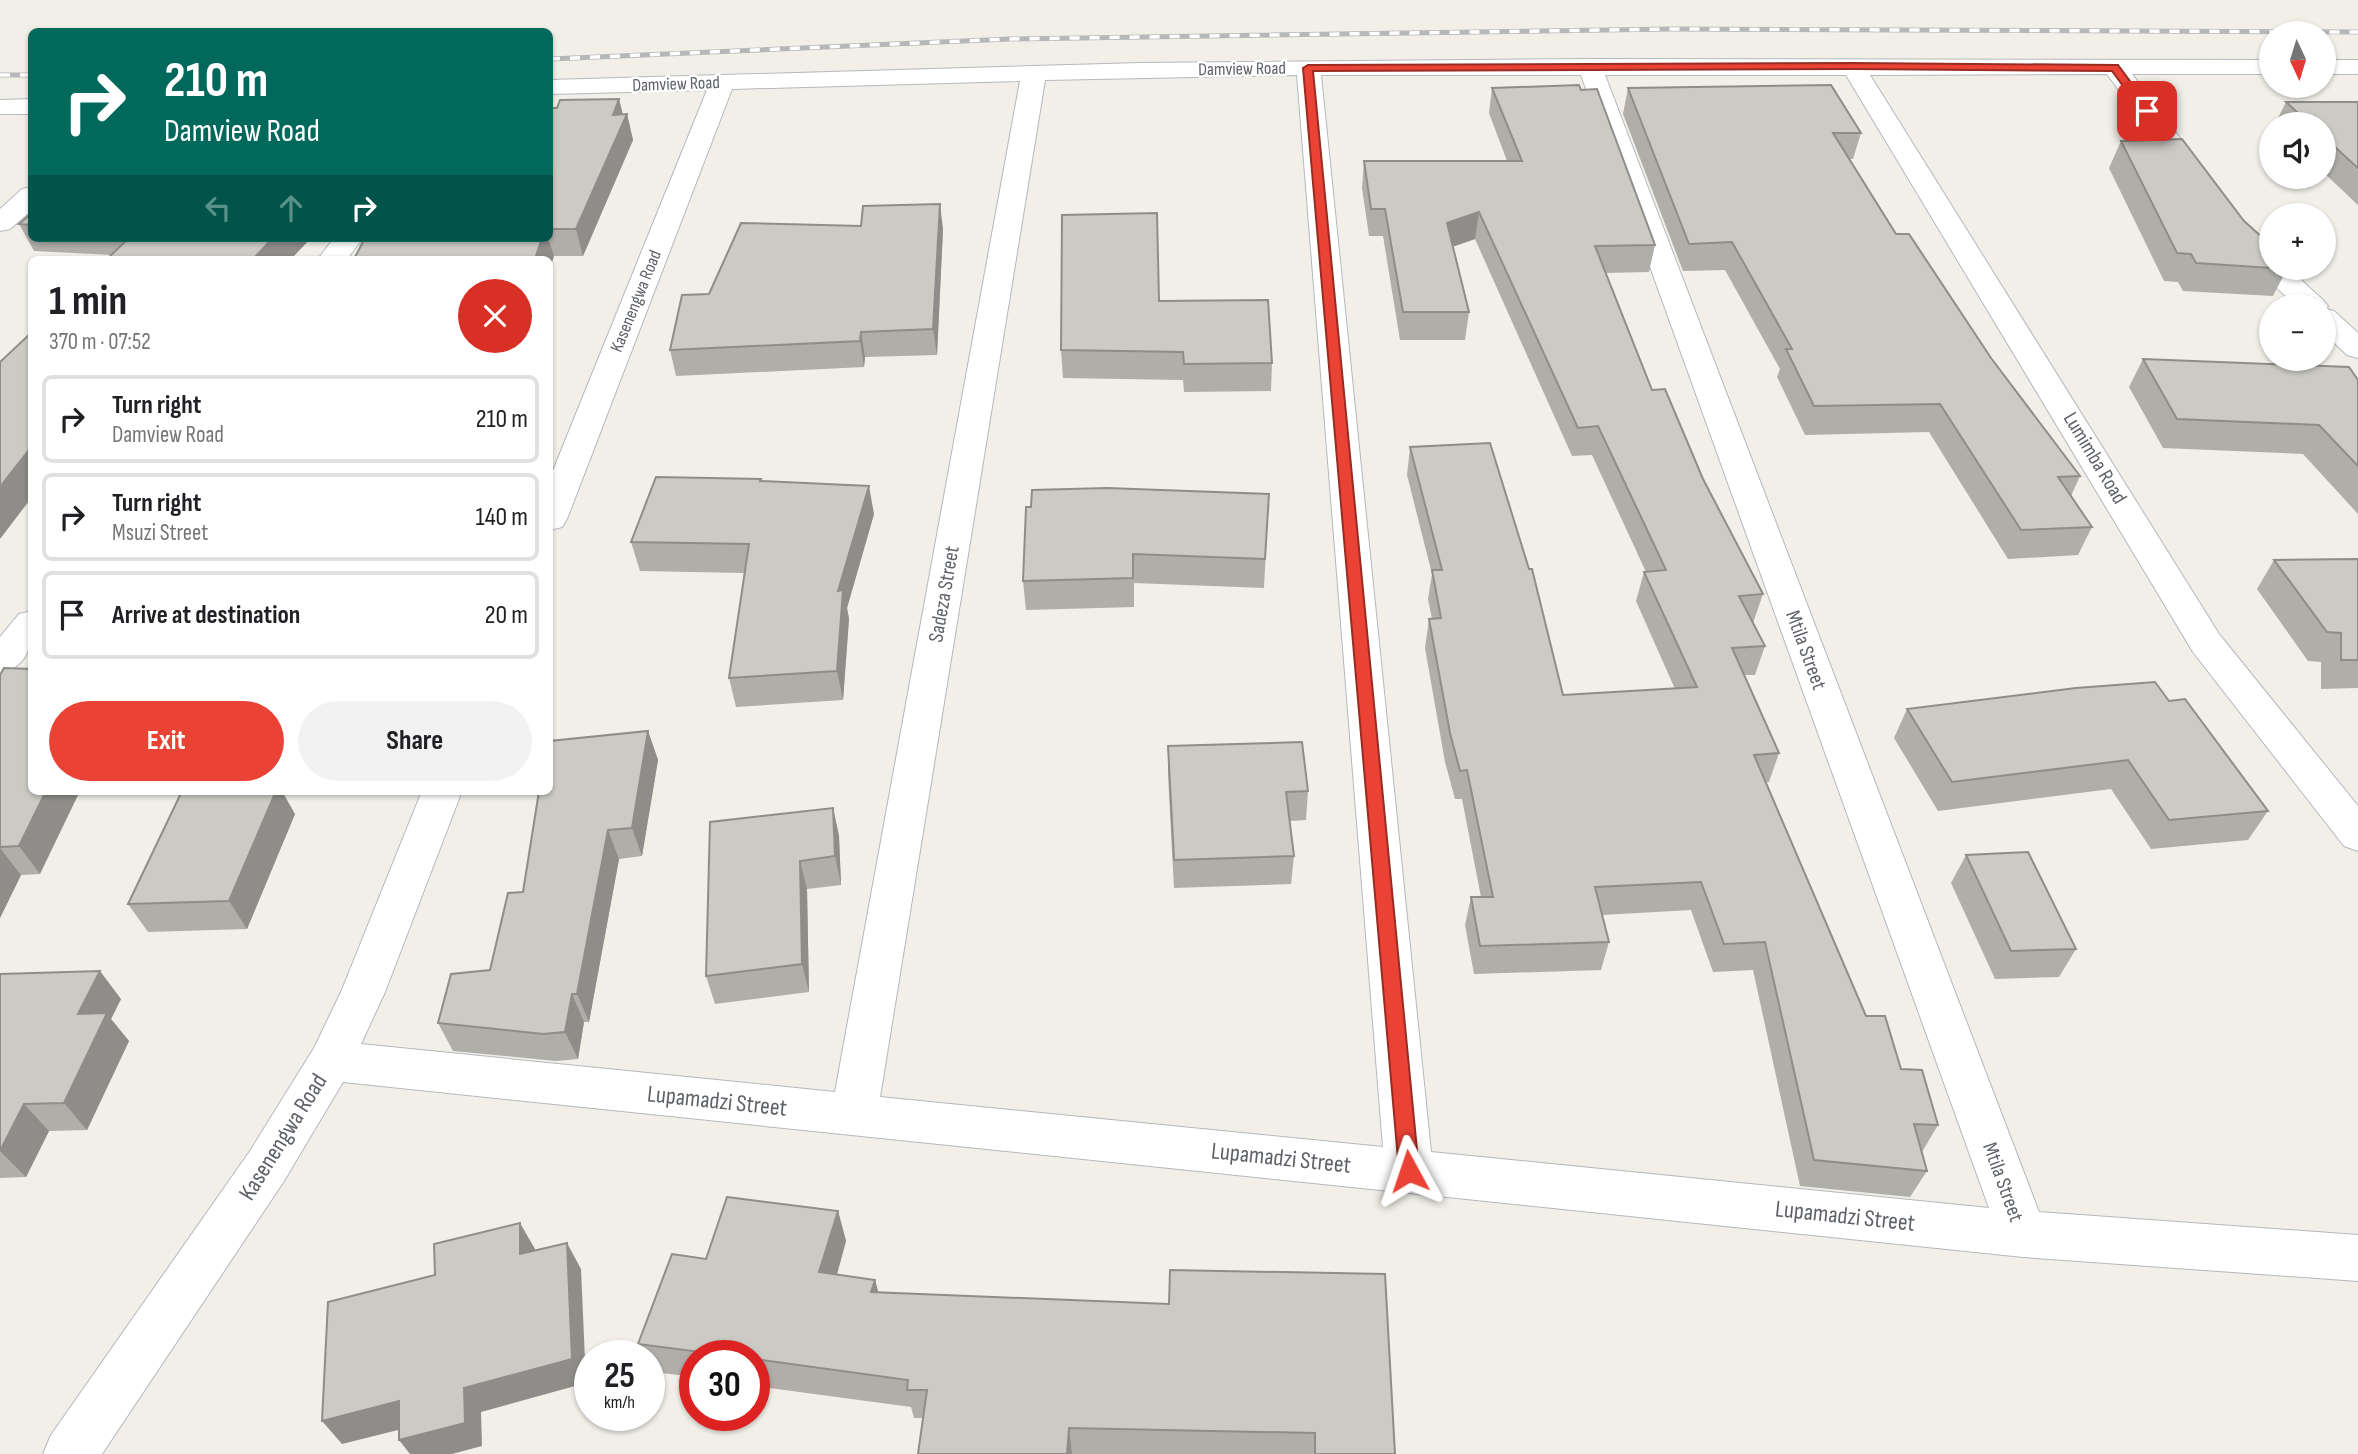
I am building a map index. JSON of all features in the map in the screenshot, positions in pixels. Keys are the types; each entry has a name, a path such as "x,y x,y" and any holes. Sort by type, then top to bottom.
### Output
{"street":[{"name":"Mtila Street","path":"1590,66 2022,1234"},
{"name":"Lumimba Road","path":"1853,66 2206,643 2358,835"},
{"path":"2336,67 2358,66"},
{"name":"Damview Road","path":"553,87 1308,68 2259,67"},
{"path":"1308,68 1409,1171"},
{"path":"2115,68 2211,197"},
{"name":"Sadeza Street","path":"854,1114 1034,73"},
{"name":"Kasenengwa Road","path":"553,511 722,82"},
{"path":"0,107 28,106"},
{"path":"0,223 28,198"},
{"path":"334,256 346,242"},
{"path":"2285,280 2300,294"},
{"path":"2336,328 2358,349"},
{"path":"0,661 28,628"},
{"name":"Kasenengwa Road","path":"70,1454 267,1166 331,1061 363,992 440,795"},
{"name":"Lupamadzi Street","path":"331,1061 2022,1234 2358,1258"}],"building":[{"path":"1579,85 1581,90 1597,89 1655,245 1595,246 1652,390 1665,389 1703,479 1763,594 1739,596 1765,646 1732,648 1779,753 1754,755 1866,1016 1885,1016 1901,1069 1922,1070 1938,1125 1914,1124 1927,1171 1814,1160 1765,942 1724,944 1701,882 1595,887 1609,942 1480,946 1471,897 1493,897 1467,770 1460,771 1450,733 1429,619 1441,618 1432,570 1442,570 1410,447 1490,443 1529,569 1532,569 1563,695 1697,687 1644,572 1666,570 1598,426 1578,428 1479,212 1447,223 1469,312 1403,312 1385,209 1371,209 1364,161 1522,161 1492,88"},
{"path":"1831,85 1861,133 1833,133 1896,234 1909,234 1991,358 2080,476 2058,477 2092,527 2021,530 1940,404 1814,406 1786,349 1792,349 1732,242 1689,244 1628,88"},
{"path":"619,99 613,115 627,114 576,229 553,229 553,108 557,108 560,100"},
{"path":"2286,102 2358,102 2358,168 2336,148 2336,112 2297,112"},
{"path":"2182,139 2244,221 2259,234 2259,267 2196,263 2191,254 2177,253 2121,141"},
{"path":"940,204 933,329 861,332 860,341 670,350 682,295 709,294 741,223 861,226 863,206"},
{"path":"1157,213 1159,301 1268,300 1272,363 1184,364 1183,352 1061,350 1062,215"},
{"path":"28,216 28,225 19,224"},
{"path":"125,242 269,242 256,256 110,256"},
{"path":"363,242 541,242 536,256 356,256"},
{"path":"28,336 28,451 0,487 0,362"},
{"path":"2143,359 2259,364 2259,371 2336,371 2336,366 2349,367 2358,380 2358,466 2319,425 2177,419"},
{"path":"656,477 761,479 760,481 869,486 838,591 843,590 837,671 729,678 749,544 631,542"},
{"path":"1107,488 1269,494 1265,559 1133,554 1133,578 1023,581 1026,507 1031,507 1032,490"},
{"path":"2358,559 2358,660 2341,660 2341,633 2327,632 2274,560"},
{"path":"4,668 28,669 28,795 44,795 19,846 0,847 0,675"},
{"path":"2155,682 2169,701 2185,699 2268,811 2169,820 2128,760 1952,782 1907,709 2076,688"},
{"path":"648,731 632,828 608,830 577,994 572,994 565,1032 543,1034 438,1023 451,974 490,970 508,893 523,892 538,795 553,795 553,741"},
{"path":"1302,742 1308,791 1286,792 1294,856 1174,860 1168,746"},
{"path":"180,795 274,795 229,901 128,904"},
{"path":"833,808 835,856 800,861 802,964 706,976 710,822"},
{"path":"2028,852 2076,949 2011,951 1966,855"},
{"path":"100,971 78,1014 107,1013 64,1103 24,1104 0,1151 0,974"},
{"path":"727,1197 838,1211 819,1272 875,1280 871,1292 1169,1304 1170,1270 1385,1274 1395,1454 1315,1454 1315,1433 1069,1428 1067,1454 918,1454 927,1390 907,1390 908,1380 770,1361 770,1340 679,1340 679,1349 665,1347 665,1340 640,1340 672,1254 706,1259"},
{"path":"520,1223 520,1254 567,1243 572,1359 464,1388 465,1423 399,1440 399,1401 322,1421 328,1302 435,1275 434,1244"}],"railway":[{"path":"553,59 1009,39 1672,29 2358,32"},
{"path":"0,75 28,75"}],"route":[{"path":"1409,1171 1308,68 2115,68 2147,111"}]}
